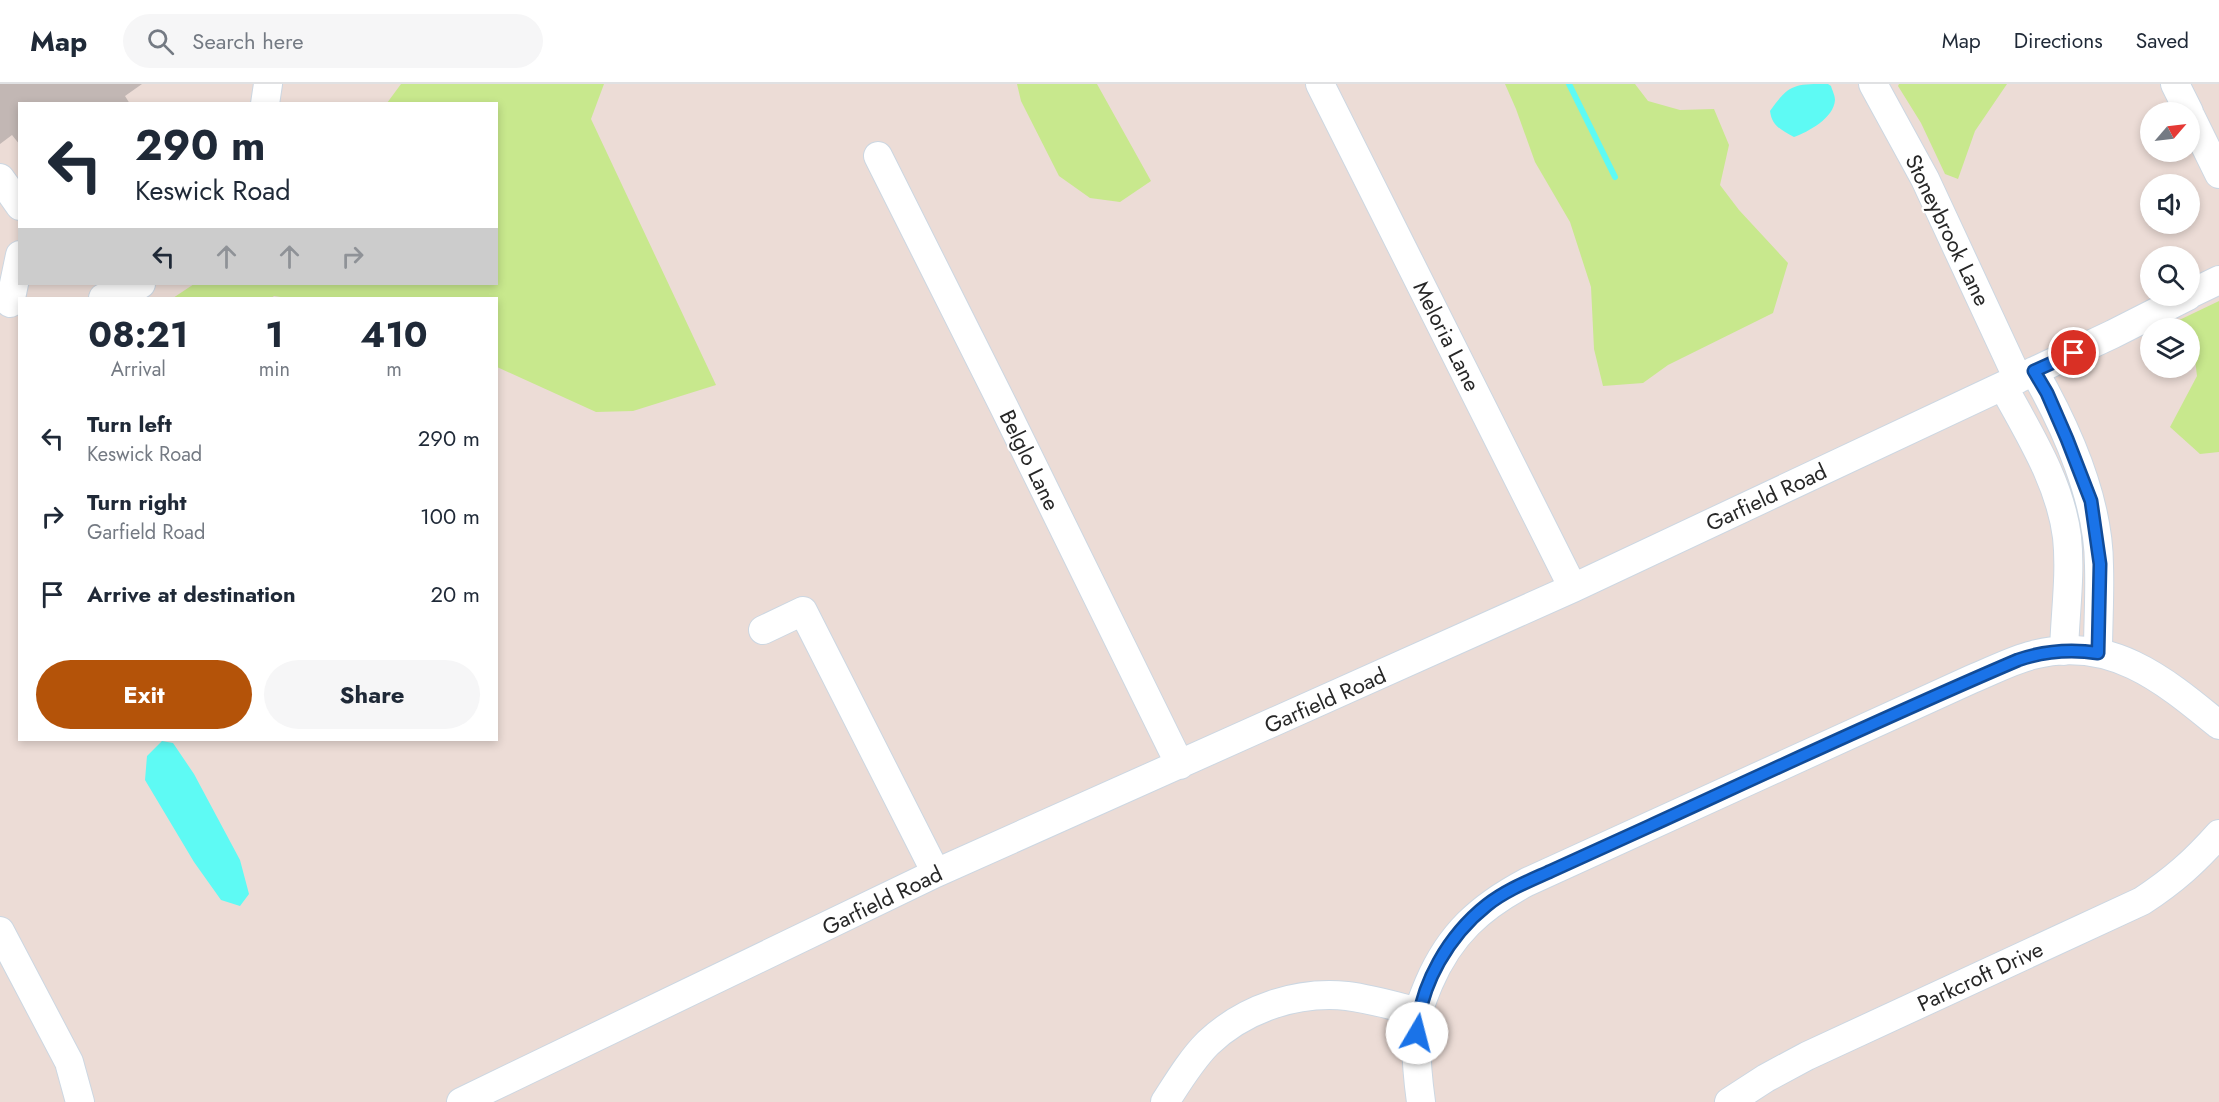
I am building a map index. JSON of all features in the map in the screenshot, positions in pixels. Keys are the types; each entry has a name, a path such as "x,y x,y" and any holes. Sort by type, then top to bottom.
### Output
{"street":[{"path":"265,102 268,84"},
{"name":"Meloria Lane","path":"1320,84 1573,588"},
{"name":"Stoneybrook Lane","path":"1873,84 1925,178 2018,379 2059,420 2091,501 2100,564 2081,652"},
{"path":"2175,84 2183,102"},
{"path":"2200,136 2219,174"},
{"name":"Belglo Lane","path":"878,156 1180,765"},
{"path":"0,178 18,203"},
{"path":"10,303 18,265"},
{"name":"Garfield Road","path":"2200,289 2219,279"},
{"path":"106,297 138,285"},
{"name":"Garfield Road","path":"465,1101 495,1095 936,873 1573,588 2018,379 2167,306"},
{"path":"763,630 803,611 936,873"},
{"path":"1421,1102 1416,1053 1418,1012 1436,967 1455,938 1487,905 1503,895 1596,850 1972,679 2026,657 2081,652 2120,658 2151,672 2172,686 2219,725"},
{"name":"Parkcroft Drive","path":"1729,1102 1766,1078 1807,1056 2142,901 2173,881 2219,834"},
{"path":"0,931 69,1062 80,1102"},
{"path":"1165,1102 1208,1043 1247,1015 1274,1004 1311,996 1347,996 1418,1012"}],"green space":[{"path":"401,84 604,84 591,119 716,385 633,411 596,412 498,367 498,297 174,297 192,285 498,285 498,102 388,102"},
{"path":"1017,84 1097,84 1151,181 1120,202 1090,198 1059,176 1021,101"},
{"path":"1505,84 1635,84 1648,101 1680,110 1714,109 1729,145 1720,185 1739,210 1788,263 1773,313 1668,365 1643,383 1603,386 1594,349 1591,287 1570,222 1535,162"},
{"path":"1899,84 2007,84 1975,131 1958,179 1945,174 1921,123 1898,86"},
{"path":"2219,301 2219,452 2200,454 2170,427 2196,378 2200,378 2200,318 2183,318"}],"water":[{"path":"1828,84 1834,94 1834,107 1819,123 1794,137 1775,124 1770,111 1782,95 1800,85"},
{"path":"162,741 173,743 194,774 240,860 249,894 240,906 221,900 194,862 145,780 147,756"}],"building":[{"path":"0,84 142,84 125,96 129,102 18,102 18,142 12,135 0,144"}],"waterway":[{"path":"1569,84 1615,177"}],"route":[{"path":"1417,1033 1418,1012 1436,967 1466,925 1487,905 1503,895 1596,850 2018,660 2035,654 2053,652 2098,653 2100,564 2091,501 2083,476 2047,393 2034,371 2074,353"}]}
